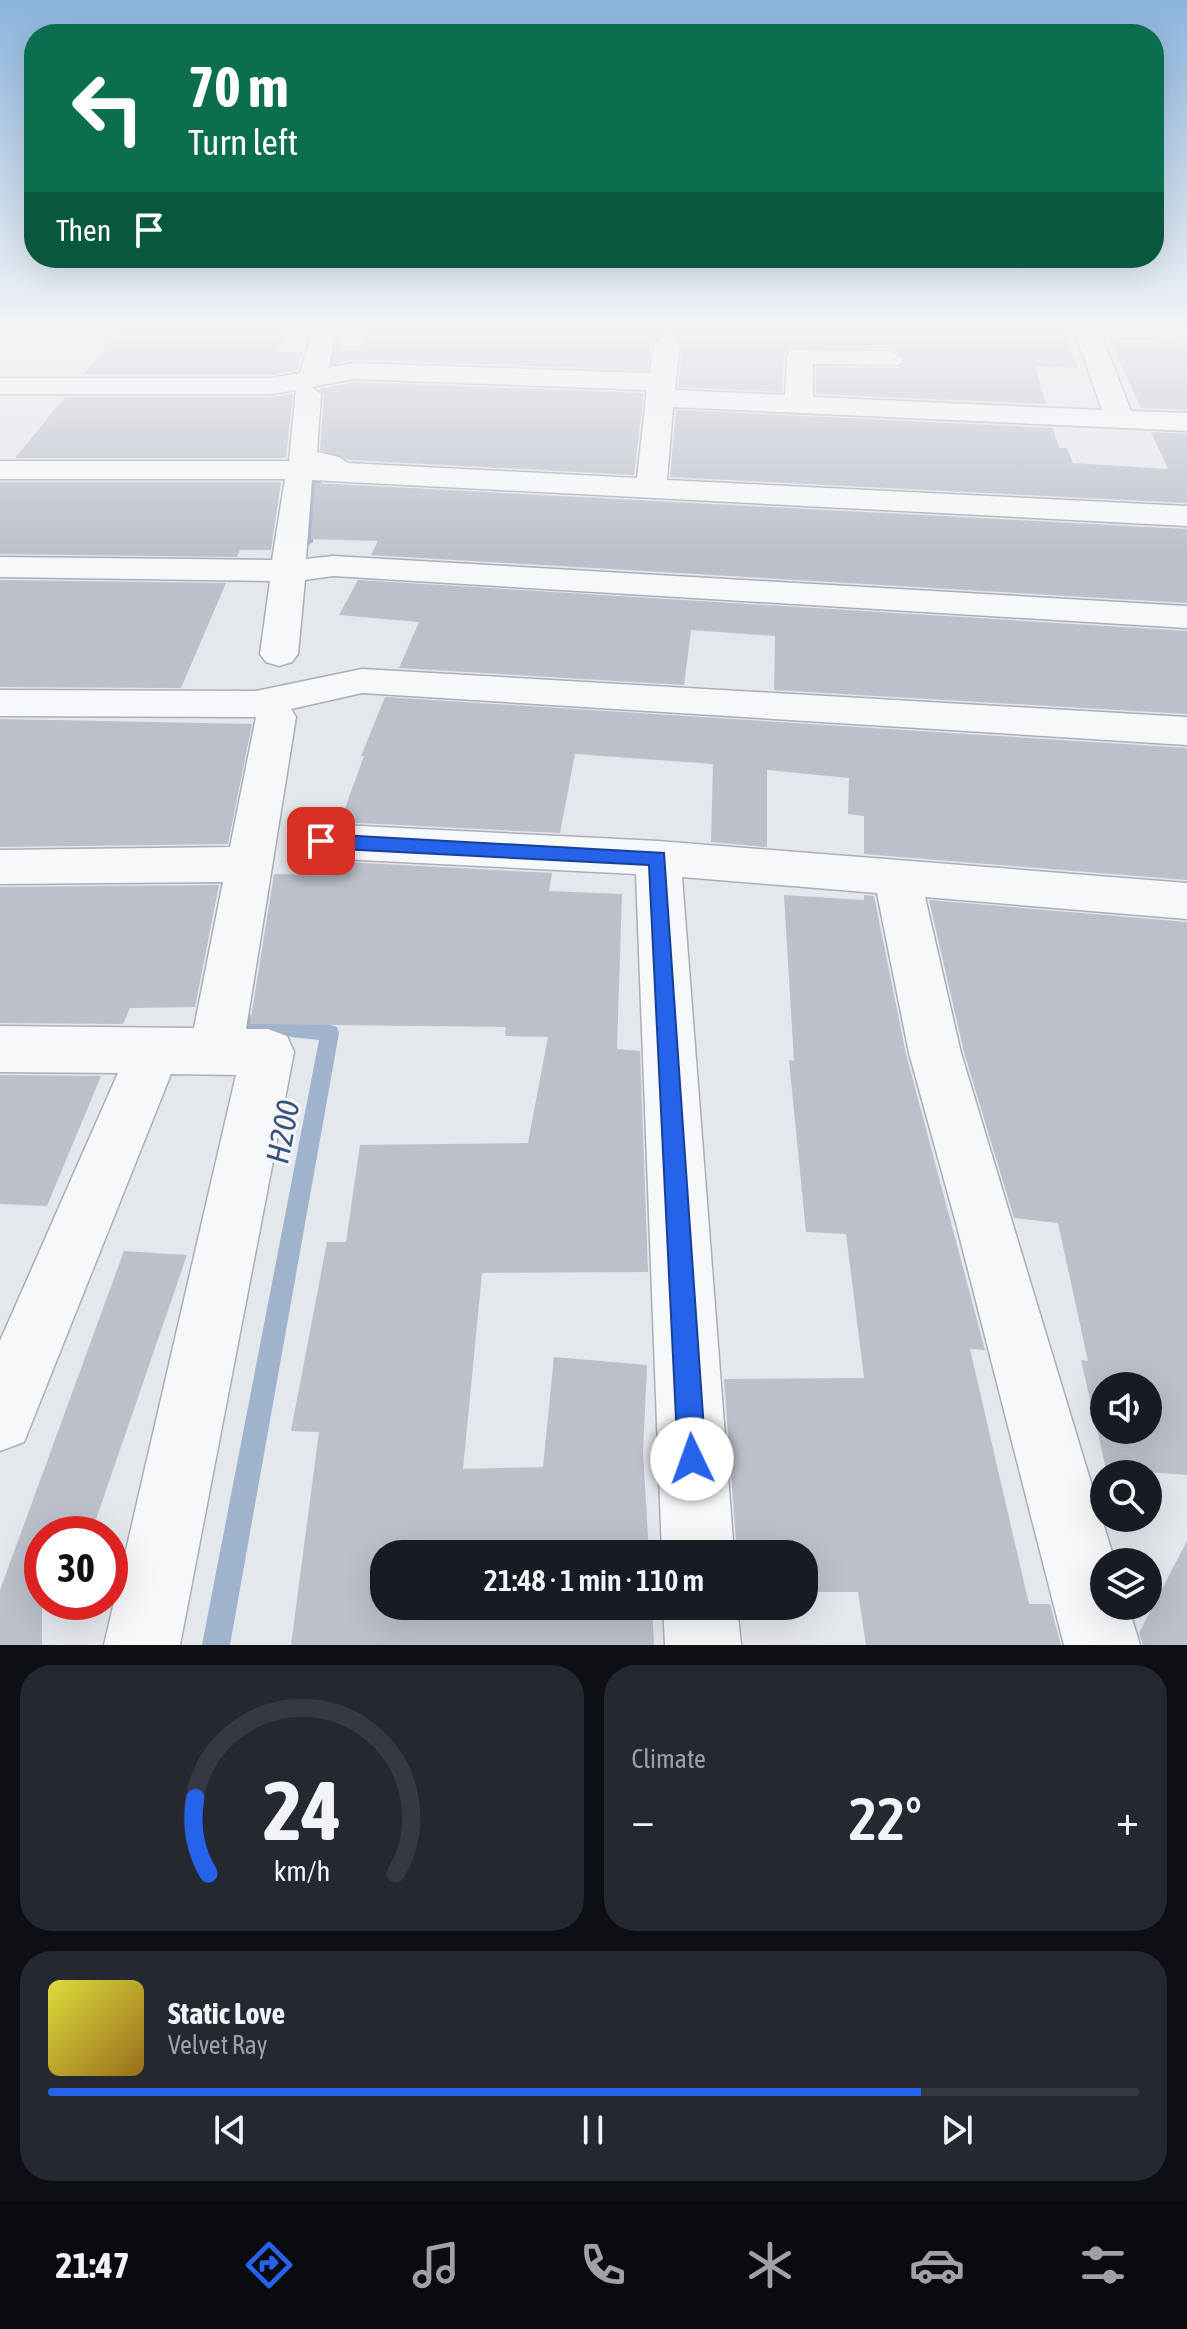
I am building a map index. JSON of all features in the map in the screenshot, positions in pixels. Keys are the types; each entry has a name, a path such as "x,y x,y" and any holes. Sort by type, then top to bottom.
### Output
{"street":[{"path":"307,403 302,458 328,463 340,472"},
{"path":"651,489 660,403"},
{"path":"778,403 1187,422"},
{"path":"1114,403 1120,419"},
{"path":"0,470 340,472 1187,516"},
{"path":"279,654 298,482"},
{"path":"0,567 289,571 333,566 1187,617"},
{"path":"0,703 256,704 362,681 1187,731"},
{"path":"216,1050 252,864 276,717"},
{"path":"321,841 658,858 1187,901"},
{"path":"658,858 697,1540"},
{"path":"0,867 252,864"},
{"path":"897,876 935,1053 986,1223 1102,1645"},
{"path":"0,1049 268,1052 142,1645"},
{"path":"0,1418 155,1049"},
{"path":"701,1620 703,1645"}],"building":[{"path":"60,403 292,403 286,458 15,458"},
{"path":"323,403 643,403 634,475 349,460 320,450"},
{"path":"1139,403 1187,403 1187,410 1141,408"},
{"path":"676,410 1053,428 1059,448 1067,448 1073,463 1168,469 1151,432 1187,434 1187,503 670,477"},
{"path":"0,482 281,482 271,550 240,550 237,557 0,554"},
{"path":"315,483 1187,529 1187,603 371,555 378,541 311,539"},
{"path":"0,580 226,583 181,688 0,687"},
{"path":"358,580 1187,631 1187,714 774,690 775,636 691,630 684,685 399,668 419,622 339,615"},
{"path":"385,697 1187,748 1187,880 864,854 864,816 848,814 849,778 767,770 767,847 711,842 713,764 575,754 560,833 340,822 364,756 361,756"},
{"path":"0,719 252,724 228,844 0,847"},
{"path":"325,861 552,873 549,891 622,894 617,1049 640,1051 648,1272 482,1273 463,1469 543,1467 554,1357 647,1365 643,1452 648,1540 370,1540 370,1620 653,1620 654,1645 291,1645 319,1432 291,1431 327,1242 346,1242 360,1145 528,1143 548,1037 505,1036 506,1027 250,1024 274,874 321,875"},
{"path":"219,885 195,1007 130,1008 123,1024 0,1023 0,887"},
{"path":"784,895 864,900 864,895 874,896 906,1054 985,1350 970,1349 1029,1604 1050,1604 1061,1645 866,1645 858,1592 818,1592 818,1540 736,1540 724,1379 864,1378 846,1234 806,1232 789,1060 794,1061"},
{"path":"929,900 1187,922 1187,1475 1162,1473 1162,1460 1104,1460 1100,1444 1162,1444 1162,1372 1090,1372 1090,1399 1081,1360 1088,1361 1058,1223 1014,1218 964,1052"},
{"path":"0,1075 101,1076 47,1206 0,1204"},
{"path":"124,1251 187,1255 97,1516 27,1516"},
{"path":"24,1524 24,1620 42,1620 42,1645 0,1645 0,1590"},
{"path":"1187,1541 1187,1645 1143,1645 1139,1633 1146,1620 1162,1620 1162,1589"}],"waterway":[{"name":"H200","path":"307,542 316,477"},
{"name":"H200","path":"216,1645 330,1033 241,1025 242,1011"}],"route":[{"path":"321,841 658,858 692,1459"}]}
